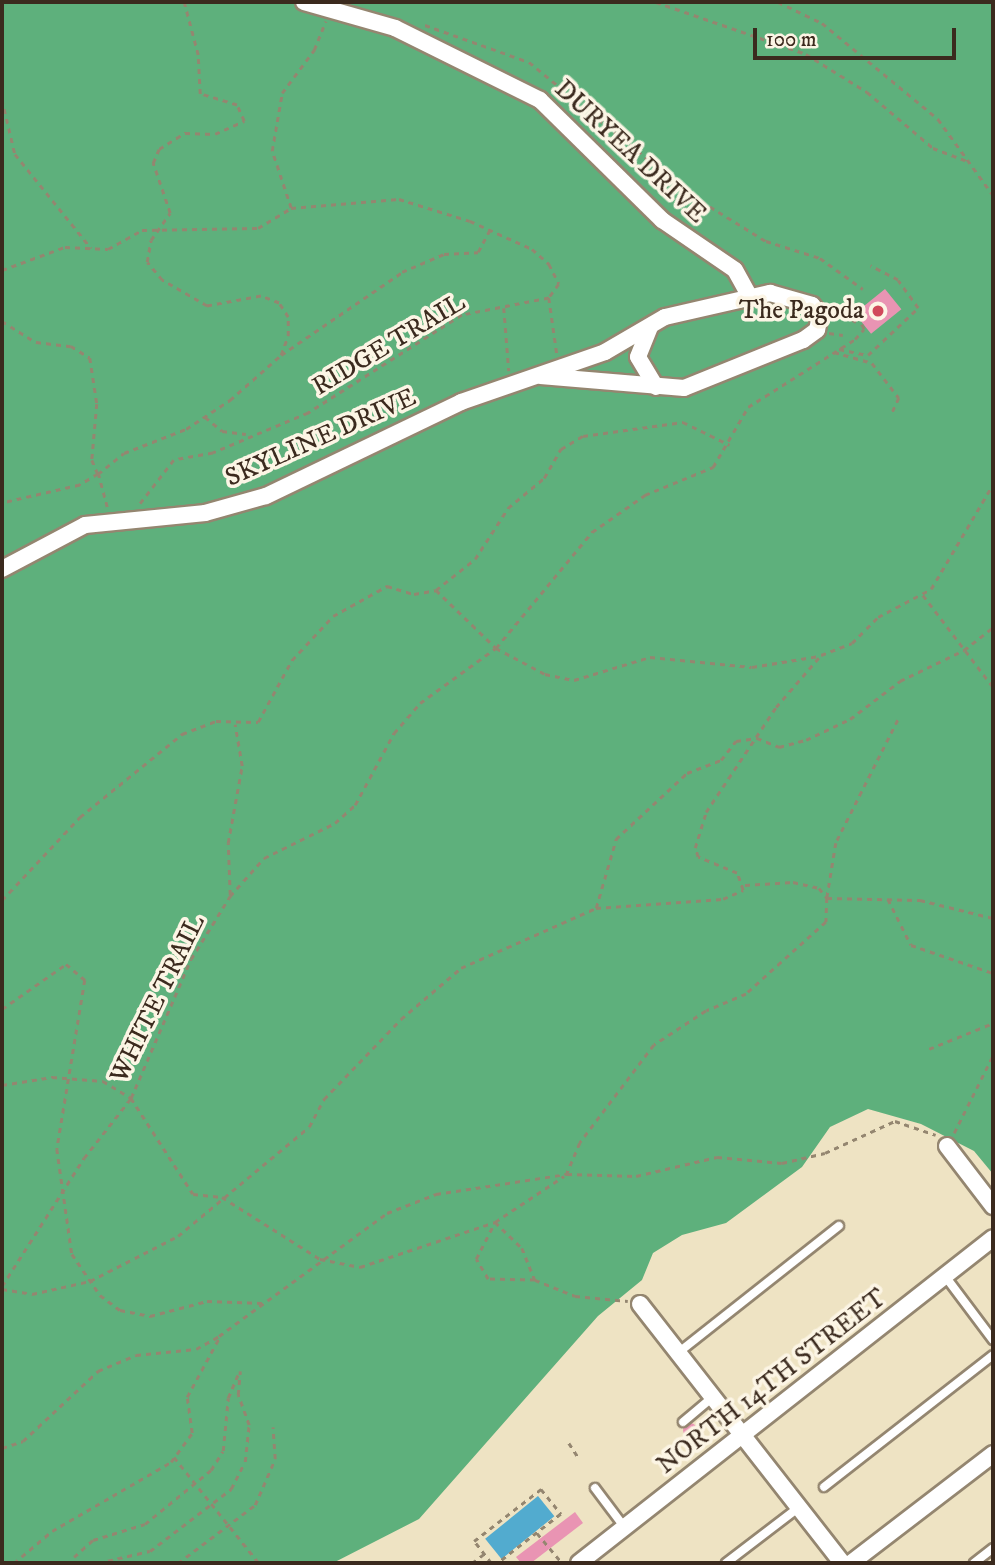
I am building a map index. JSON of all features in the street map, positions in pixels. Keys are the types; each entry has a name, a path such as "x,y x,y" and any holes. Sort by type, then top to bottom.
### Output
{"street":[{"name":"DURYEA DRIVE","path":"304,2 395,28 540,100 662,220 735,270 750,297"},
{"name":"SKYLINE DRIVE","path":"2,569 44,541 107,520 205,513 248,502 511,385 559,369 654,322 750,297 784,294 812,305 821,321 803,340 734,371 684,387 656,387 541,376"},
{"path":"654,322 638,357 656,387"},
{"path":"947,1146 993,1206"},
{"name":"NORTH 14TH STREET","path":"579,1563 993,1238"},
{"path":"640,1304 842,1563"},
{"path":"851,1563 993,1454"}],"lane":[{"path":"678,1353 839,1226"},
{"path":"945,1276 993,1340"},
{"path":"824,1487 993,1355"},
{"path":"683,1422 713,1397"},
{"path":"595,1488 625,1528"},
{"path":"726,1563 798,1508"},
{"path":"974,1563 993,1548"}],"path":[{"path":"184,2 198,55 200,94 237,105 244,121 215,134 185,133 159,149 153,163 170,213 147,251 153,274 207,306 261,296 279,303 288,317 281,355"},
{"path":"656,2 806,54 867,92 933,148 969,162"},
{"path":"778,2 837,34 938,120 993,195"},
{"path":"291,208 272,151 282,93 314,50 330,10"},
{"path":"422,24 529,62 693,195 766,241 820,258 863,289"},
{"path":"2,99 15,154 91,248"},
{"path":"2,270 65,247 108,249 142,230 258,228 291,208 399,199 532,249 549,264 559,284 549,298 559,369"},
{"path":"2,503 80,485 124,453 205,417 281,355 402,272 444,254 478,252 489,231"},
{"path":"839,349 867,355 918,308 898,280 870,266"},
{"name":"RIDGE TRAIL","path":"129,518 174,460 213,453 247,435 308,413 462,315 549,298"},
{"path":"504,308 511,385"},
{"name":"WHITE TRAIL","path":"2,1288 64,1188 131,1098 191,959 230,896 264,858 335,823 355,805 394,733 420,703 496,648 592,532 645,495 713,467 730,445 748,407 839,349 864,329 858,321 844,315"},
{"path":"2,321 36,342 71,346 90,358 97,404 92,460 98,474 107,520"},
{"path":"834,352 872,363 899,398 892,413"},
{"path":"205,417 222,431 247,435"},
{"path":"2,900 80,817 182,734 216,721 235,726 258,722 292,660 351,601 387,586 414,594 436,590 475,559 508,508 544,478 561,449 583,436 683,422 730,445"},
{"path":"436,590 496,648 545,674 574,680 650,657 752,667 821,655 862,634 878,617 923,595 954,556 993,484"},
{"path":"923,595 993,687"},
{"path":"596,908 616,839 687,773 721,760 736,741 757,738 779,747 806,740 850,719 900,681 964,650 993,626"},
{"path":"745,885 737,873 704,865 695,848 706,812 757,738 821,655"},
{"path":"2,1085 70,1078 103,1081 131,1098 193,1194 222,1197 320,1259 360,1267 495,1222 567,1174 580,1143 654,1045 764,981 822,929 829,912 827,898 836,843 898,720"},
{"path":"230,896 228,843 242,766 235,726"},
{"path":"2,1288 32,1294 90,1281 178,1236 309,1127 324,1100 446,979 596,908 723,899 745,885 807,883 827,898 920,900 993,918"},
{"path":"888,899 911,945 993,973"},
{"path":"2,1009 51,971 66,964 78,968 85,980 57,1149 72,1254 90,1281 120,1310 150,1316 207,1301 263,1303"},
{"path":"929,1049 993,1023"},
{"path":"2,1448 23,1441 98,1371 136,1355 195,1349 219,1336 320,1259 387,1213 436,1194 567,1174 636,1176 717,1157 782,1163 825,1153 895,1121 925,1129 947,1146 993,1055"},
{"path":"495,1222 522,1248 536,1280"},
{"path":"495,1222 476,1259 488,1279 536,1280 575,1297 640,1304"},
{"path":"14,1563 52,1531 145,1481 174,1458 192,1433 192,1382 206,1369 219,1336"},
{"path":"74,1557 93,1540 145,1524 194,1482 223,1451 228,1398 240,1371 238,1395 249,1425 245,1462 231,1489 150,1551 98,1563"},
{"path":"178,1563 255,1505 275,1459 273,1426"},
{"path":"569,1443 578,1457"},
{"path":"174,1458 259,1563"},
{"path":"491,1563 474,1541 541,1489 561,1514 498,1563"},
{"path":"537,1533 562,1563"},
{"path":"472,1563 484,1554"}],"green space":[{"path":"2,2 993,2 993,1174 974,1151 921,1124 868,1109 830,1127 802,1167 726,1223 682,1235 653,1253 642,1280 598,1316 419,1519 333,1563 2,1563"}],"water":[{"path":"538,1496 554,1516 502,1559 485,1539"}],"building":[{"name":"The Pagoda","path":"885,289 901,309 871,334 855,314"},
{"path":"687,1423 693,1423 697,1430 693,1437 687,1437 683,1433 683,1427"},
{"path":"575,1512 583,1523 531,1563 521,1563 516,1557"}],"place":[{"name":"The Pagoda","path":"878,311"}]}
